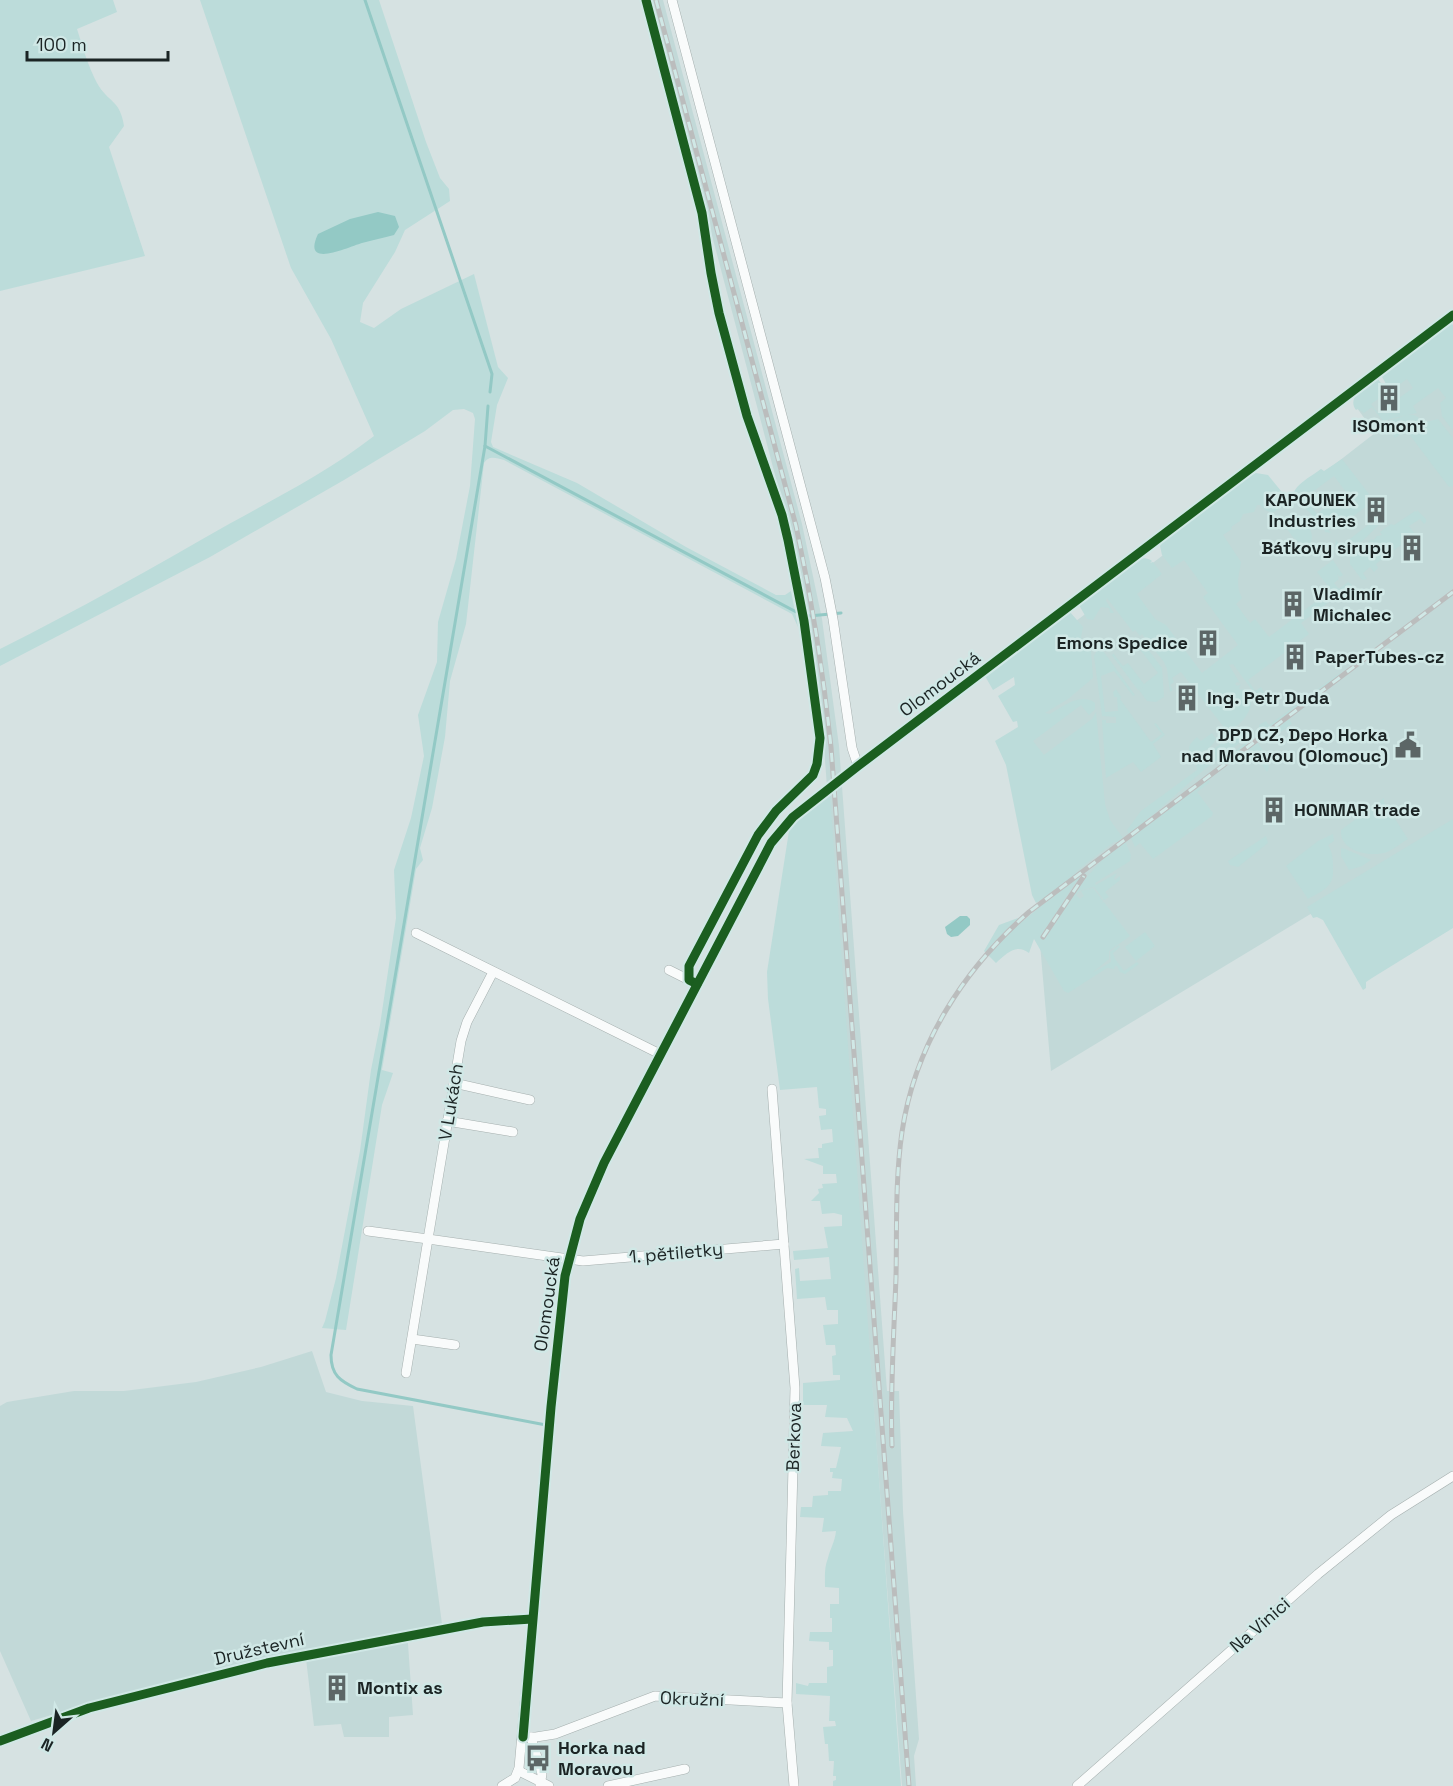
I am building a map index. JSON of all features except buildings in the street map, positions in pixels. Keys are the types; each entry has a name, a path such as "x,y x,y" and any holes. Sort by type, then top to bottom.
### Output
{"street":[{"path":"672,0 825,578 833,614 852,748 858,766"},
{"name":"Olomoucká","path":"519,1771 527,1737 532,1619 565,1276 578,1224 595,1182 660,1054 775,838 793,817 858,766 1453,315"},
{"path":"416,933 660,1054"},
{"path":"669,970 697,984"},
{"name":"V Lukách","path":"406,1373 463,1033 493,972"},
{"path":"454,1083 530,1101"},
{"name":"Berkova","path":"771,1089 795,1388 787,1703 794,1786"},
{"path":"447,1121 513,1132"},
{"path":"368,1231 569,1260"},
{"name":"1. pětiletky","path":"569,1260 590,1261 784,1244"},
{"path":"412,1339 455,1345"},
{"name":"Na Vinici","path":"1077,1786 1318,1574 1391,1515 1453,1476"},
{"name":"Družstevní","path":"0,1741 81,1710 267,1663 483,1622 532,1619"},
{"name":"Okružní","path":"527,1737 562,1732 655,1696 787,1703"},
{"path":"527,1737 542,1774 543,1785"},
{"path":"608,1786 685,1769"},
{"path":"506,1785 515,1778 519,1771 543,1785"}],"shaded area":[{"path":"0,0 113,0 117,12 77,29 97,83 117,106 122,117 124,126 109,147 145,256 0,291"},
{"path":"200,0 379,0 426,142 440,178 449,189 450,201 405,230 395,252 363,303 360,322 374,328 401,309 474,274 498,367 508,378 497,405 491,442 493,447 577,483 686,547 776,595 785,595 791,591 798,627 792,614 504,460 490,458 484,463 466,624 450,681 445,737 432,808 420,848 423,860 416,869 382,1070 393,1073 382,1105 346,1330 322,1328 336,1278 360,1151 371,1070 380,1025 396,918 394,870 411,818 424,756 418,715 437,662 438,622 456,559 470,486 475,419 473,413 464,409 453,410 425,431 344,480 210,557 0,666 0,649 116,588 285,494 339,461 374,436 331,339 291,268"},
{"path":"650,0 663,0 802,524 822,619 839,746 887,1391 899,1391 903,1511 919,1739 914,1756 916,1786 902,1786 824,747 808,622 789,528"},
{"path":"378,212 395,216 399,227 394,235 328,254 316,251 314,245 318,234 350,219"},
{"path":"1451,323 1453,325 1453,431 1442,416 1440,403 1446,398 1438,388 1413,406 1417,413 1408,415 1414,415 1426,422 1438,419 1453,438 1453,486 1449,487 1406,430 1395,438 1386,422 1406,415 1383,421 1372,407 1364,413 1356,410 1354,400 1359,392 1377,378 1388,392 1371,404 1378,413 1413,388 1407,379 1390,391 1381,375"},
{"path":"1453,334 1453,828 1051,1071 1038,921 1051,909 1014,668 1257,484 1275,509 1330,468 1375,433 1357,408"},
{"path":"1342,459 1369,494 1366,496 1371,503 1340,526 1336,521 1327,528 1331,533 1325,532 1323,524 1327,520 1325,517 1316,519 1300,503 1305,499 1317,514 1346,492 1334,476 1299,502 1293,497 1299,485 1308,478"},
{"path":"1256,473 1268,475 1290,502 1272,513 1257,505 1254,512 1243,514 1240,521 1223,535 1241,562 1238,584 1242,598 1236,604 1250,623 1255,619 1269,637 1331,590 1317,572 1333,560 1343,575 1340,577 1337,574 1339,579 1334,583 1339,589 1348,582 1352,585 1301,623 1309,634 1248,680 1255,691 1261,687 1265,694 1254,693 1233,664 1229,665 1240,683 1235,684 1238,686 1241,684 1239,688 1243,689 1246,693 1245,698 1248,697 1251,703 1248,713 1241,722 1224,734 1218,731 1223,726 1181,672 1172,678 1174,682 1170,685 1173,690 1170,692 1164,662 1142,634 1140,636 1135,630 1133,632 1107,598 1106,601 1114,613 1110,613 1109,608 1101,607 1093,620 1087,619 1079,605 1137,560 1144,558 1152,561 1150,563 1153,562 1162,574 1137,594 1155,619 1166,625 1202,673 1238,645 1203,597 1208,593 1184,560 1172,568 1162,555 1160,546 1165,539 1246,478"},
{"path":"1417,510 1426,522 1424,524 1420,519 1409,526 1415,534 1376,564 1378,568 1374,572 1370,567 1363,573 1367,579 1362,580 1350,564 1350,557 1372,539 1373,541 1377,536 1382,535 1380,532 1391,524 1394,525"},
{"path":"1289,516 1299,517 1308,526 1312,536 1310,544 1299,542 1291,534 1286,527 1293,528 1290,520 1286,520"},
{"path":"1378,517 1381,523 1361,542 1349,550 1337,552 1336,540 1341,546"},
{"path":"1070,612 1083,627 1081,637 1091,651 1093,678 1068,699 1045,713 1050,714 1072,702 1084,699 1095,703 1095,709 1089,715 1081,705 1033,741 1044,755 1092,719 1096,712 1105,804 1110,820 1123,838 1119,842 1114,842 1070,876 1086,866 1088,869 1074,885 1041,936 1045,938 1090,874 1125,841 1131,855 1130,861 1095,883 1096,885 1117,873 1115,880 1120,876 1120,880 1105,892 1109,897 1104,900 1094,887 1079,891 1076,895 1080,899 1084,896 1081,891 1093,888 1103,901 1102,903 1104,902 1130,936 1109,951 1109,959 1092,973 1111,962 1110,952 1119,945 1120,947 1113,953 1124,971 1137,962 1139,964 1125,974 1120,972 1117,966 1114,969 1107,968 1068,993 1064,991 1034,939 1029,953 1015,949 996,963 984,951 999,925 1021,917 1024,920 1045,902 1043,899 1036,903 1032,895 1006,765 995,741 1018,727 1017,721 1013,722 998,696 1015,685 1014,677 993,690 985,676"},
{"path":"1144,644 1162,668 1164,697 1156,702 1147,701 1139,690 1143,687 1138,690 1111,654 1113,653 1123,666 1128,663 1144,684 1158,673 1139,648"},
{"path":"1098,648 1104,652 1135,695 1133,696 1114,671 1101,676 1105,712 1118,711 1117,697 1114,697 1113,692 1116,689 1120,699 1151,742 1162,734 1154,724 1156,723 1165,735 1153,744 1161,757 1141,772 1133,762 1106,778 1102,720 1106,720 1106,723 1116,723 1116,717 1102,716 1094,656"},
{"path":"1341,672 1332,682 1313,695 1312,703 1289,718 1292,724 1271,739 1264,736 1259,725 1266,721 1269,725"},
{"path":"1243,731 1258,743 1266,755 1269,767 1267,772 1252,751 1242,758 1243,752 1253,742 1233,757 1230,756 1248,740 1246,738 1205,769 1140,826 1142,828 1145,826 1208,778 1210,782 1197,792 1213,813 1212,816 1153,859 1140,843 1135,847 1127,830 1141,811 1197,770 1196,765 1199,760 1235,733"},
{"path":"1212,733 1216,739 1211,746 1201,752 1190,753 1190,746 1197,737 1201,741"},
{"path":"830,794 901,1786 833,1786 833,1781 836,1780 836,1776 833,1776 834,1761 829,1761 828,1744 825,1744 823,1727 836,1726 835,1721 829,1721 830,1696 796,1694 796,1683 808,1686 809,1683 827,1683 827,1667 833,1666 833,1650 829,1650 829,1642 809,1641 810,1632 832,1632 830,1604 839,1604 839,1588 825,1587 826,1565 836,1531 822,1532 824,1518 800,1517 801,1507 812,1507 813,1496 828,1495 828,1491 841,1491 842,1479 832,1478 833,1472 830,1472 830,1468 836,1468 841,1447 821,1446 823,1433 853,1431 847,1418 825,1417 827,1405 803,1405 803,1383 840,1380 840,1375 833,1375 832,1356 836,1355 835,1345 826,1345 823,1325 838,1324 838,1310 827,1310 825,1297 797,1299 795,1269 799,1268 800,1281 831,1279 829,1257 794,1260 793,1251 828,1248 824,1227 842,1226 842,1215 822,1214 820,1201 811,1201 819,1193 818,1189 823,1188 822,1184 837,1183 836,1174 823,1174 823,1166 804,1159 819,1158 818,1148 822,1148 822,1144 833,1142 832,1129 821,1130 819,1116 826,1115 826,1109 819,1108 817,1087 780,1090 768,999 767,972 789,831 795,822"},
{"path":"1384,798 1384,802 1408,839 1390,851 1380,854 1364,853 1350,848 1342,837 1341,830"},
{"path":"1453,819 1453,928 1366,982 1366,988 1363,990 1323,920 1313,918 1307,907"},
{"path":"1333,834 1334,841 1328,845 1333,860 1333,876 1326,888 1308,899 1286,866 1318,841"},
{"path":"1266,836 1268,843 1238,867 1230,865 1228,861"},
{"path":"1341,848 1371,860 1349,870 1341,856"},
{"path":"960,916 967,916 970,919 970,925 958,936 951,937 947,934 945,927"},
{"path":"1145,932 1155,946 1136,961 1125,947"},
{"path":"312,1351 326,1392 362,1401 413,1406 442,1624 407,1630 413,1715 389,1717 389,1737 344,1737 341,1724 314,1726 306,1659 96,1702 31,1721 0,1651 0,1406 7,1402 74,1391 124,1391 196,1382 261,1367"}],"waterway":[{"path":"365,0 492,374 490,392"},
{"path":"488,406 485,446 331,1362 338,1376 357,1389 546,1425"},
{"path":"485,446 800,614 809,616 841,613"}],"railway":[{"path":"656,0 796,526 821,663 831,747 909,1786"},
{"path":"892,1446 897,1186 902,1132 918,1069 946,1010 984,958 1029,912 1453,592"},
{"path":"1043,937 1084,876"}],"cycle path":[{"path":"646,0 702,213 719,313 747,416 782,515 788,540 804,621 820,738 817,764 813,775 776,811 758,835 689,966 689,980 697,984"},
{"path":"523,1737 551,1407 565,1276 580,1219 604,1163 771,843 793,817 858,766 1453,315"},
{"path":"0,1741 89,1708 267,1663 483,1622 532,1619"}],"place":[{"name":"ISOmont","path":"1389,398"},
{"name":"KAPOUNEK Industries","path":"1376,510"},
{"name":"Báťkovy sirupy","path":"1412,548"},
{"name":"Vladimír Michalec","path":"1293,604"},
{"name":"Emons Spedice","path":"1208,643"},
{"name":"PaperTubes-cz","path":"1295,657"},
{"name":"Ing. Petr Duda","path":"1187,698"},
{"name":"DPD CZ, Depo Horka nad Moravou (Olomouc)","path":"1408,745"},
{"name":"HONMAR trade","path":"1274,810"},
{"name":"Montix as","path":"337,1688"},
{"name":"Horka nad Moravou","path":"538,1758"}]}
